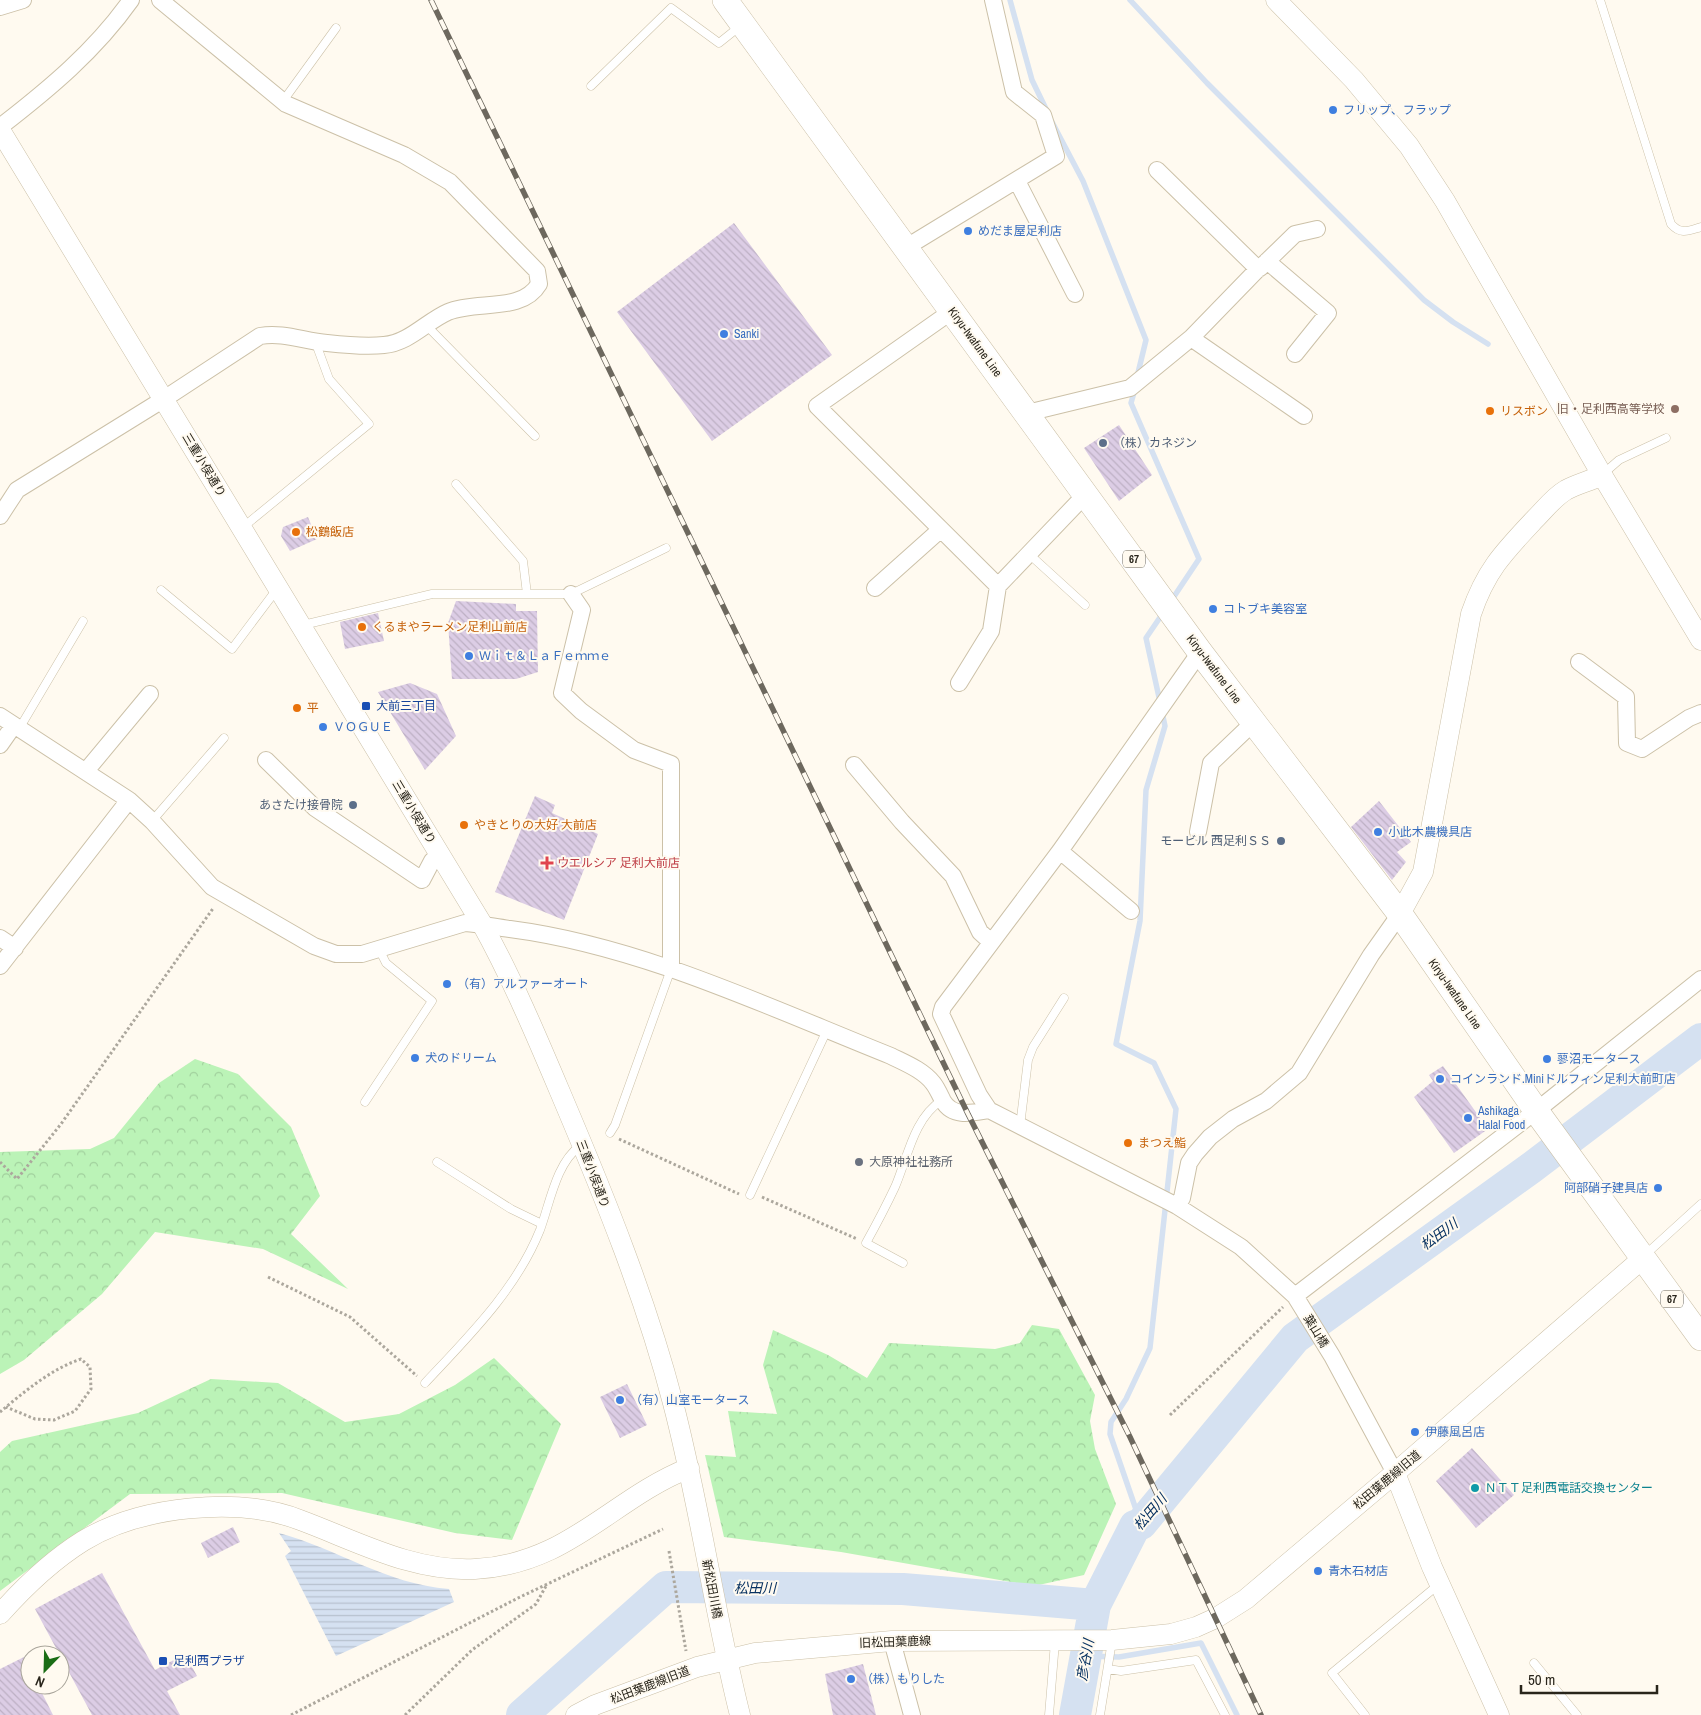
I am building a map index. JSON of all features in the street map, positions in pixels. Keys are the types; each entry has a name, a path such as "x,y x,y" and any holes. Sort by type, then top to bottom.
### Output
{"main road":[{"name":"Kiryu-Iwafune Line","path":"725,0 905,248 1087,493 1200,652 1400,914 1642,1259 1701,1338"}],"street":[{"path":"0,7 23,0"},
{"path":"0,128 70,71 132,0"},
{"path":"0,516 17,490 164,399 260,336 274,334 316,341 385,345 402,340 448,312 518,300 533,294 539,284 537,271 450,182 404,155 365,140 282,101 160,0"},
{"path":"905,248 1056,156 1043,115 1014,92 993,0"},
{"path":"1276,0 1354,80 1409,146 1468,240 1602,475 1701,640"},
{"name":"三重小俣通り","path":"0,128 482,924 510,978 582,1144 640,1295 673,1402 689,1468 704,1549"},
{"path":"1157,170 1263,265 1328,313 1295,354"},
{"path":"1016,181 1076,294"},
{"path":"1027,412 1130,388 1191,338 1295,234 1317,229"},
{"path":"952,311 817,406 998,586"},
{"path":"1191,338 1304,416"},
{"path":"1177,1206 1182,1198 1190,1163 1195,1154 1210,1137 1233,1119 1266,1101 1299,1073 1371,955 1400,914 1422,872 1472,614 1478,593 1500,556 1554,499 1567,490 1602,475"},
{"path":"959,683 991,631 998,586 1087,493"},
{"path":"875,588 940,530"},
{"path":"571,594 582,610 562,693 580,710 634,750 670,764 671,969"},
{"path":"0,716 129,800 152,821 212,887 314,946 336,954 362,954 465,924 482,924 577,940 671,969 827,1030 918,1070 933,1083 942,1100 955,1112 968,1114 989,1110 979,1095 942,1014 943,1007 1060,851 1200,652"},
{"path":"1579,662 1626,697 1627,743 1642,749 1689,718 1701,713"},
{"path":"86,771 150,694"},
{"path":"1198,832 1211,763 1254,722"},
{"path":"0,745 16,727"},
{"path":"266,760 315,808 422,880 432,861 440,855"},
{"path":"854,765 902,822 953,876 980,932 991,942"},
{"path":"0,966 129,800"},
{"path":"1060,851 1131,911"},
{"path":"0,938 15,948"},
{"path":"1298,1300 1540,1115 1701,979"},
{"name":"葉山橋","path":"989,1110 1177,1206 1240,1247 1298,1300 1332,1356 1396,1474"},
{"name":"松田葉鹿線旧道","path":"1060,1640 1108,1644 1171,1634 1196,1627 1233,1609 1396,1474 1642,1259"},
{"path":"0,1614 32,1580 58,1558 84,1541 104,1530 165,1512 238,1507 279,1512 403,1560 448,1569 475,1569 500,1566 550,1551 596,1525 652,1486 689,1468"},
{"path":"1396,1474 1439,1584 1499,1715"},
{"name":"新松田川橋","path":"704,1549 726,1659"},
{"name":"旧松田葉鹿線","path":"726,1659 801,1648 892,1641 1060,1640"},
{"path":"892,1641 912,1715"},
{"path":"726,1659 740,1715"},
{"name":"松田葉鹿線旧道","path":"576,1715 669,1678 726,1659"}],"lane":[{"path":"1600,0 1671,224 1677,230 1684,232 1701,227"},
{"path":"591,86 671,8 719,43 743,24"},
{"path":"282,101 336,28"},
{"path":"427,326 535,436"},
{"path":"242,528 369,424 329,379 316,341"},
{"path":"1602,475 1619,460 1666,438"},
{"path":"456,484 523,561 527,594"},
{"path":"301,626 432,594 571,594 666,548"},
{"path":"1029,554 1085,605"},
{"path":"161,590 232,649 278,588"},
{"path":"16,727 84,621"},
{"path":"152,821 224,738"},
{"path":"365,1102 432,1001 386,963 379,949"},
{"path":"610,1133 615,1125 671,969"},
{"path":"1020,1126 1028,1060 1033,1047 1064,998"},
{"path":"750,1195 827,1030"},
{"path":"903,1262 866,1243 895,1187 916,1132 931,1107 942,1100"},
{"path":"425,1383 508,1289 523,1264 542,1224 564,1163 571,1152 582,1144"},
{"path":"437,1162 511,1209 542,1224"},
{"path":"1642,1259 1651,1248 1701,1204"},
{"path":"1365,1715 1332,1673 1439,1584"},
{"path":"1049,1715 1060,1640"},
{"path":"1100,1715 1108,1666 1108,1644"},
{"path":"1108,1666 1121,1671 1196,1660 1225,1715"},
{"path":"1534,1663 1577,1715"}],"path":[{"path":"0,1162 17,1179 61,1124 224,894"},
{"path":"268,1277 350,1317 425,1383"},
{"path":"1170,1415 1298,1300"},
{"path":"0,1412 6,1407 66,1364 81,1359 90,1367 91,1389 75,1410 54,1420 35,1419 6,1407"},
{"path":"291,1715 663,1529"},
{"path":"669,1551 687,1654"},
{"path":"405,1715 472,1650 536,1604 546,1586"}],"green space":[{"path":"195,1059 238,1074 291,1127 320,1196 291,1234 348,1289 263,1249 155,1232 102,1294 24,1360 0,1374 0,1152 90,1149 114,1138 159,1083"},
{"path":"1032,1325 1059,1329 1095,1395 1090,1421 1095,1449 1116,1504 1084,1575 1034,1586 841,1552 724,1537 705,1455 736,1457 728,1411 777,1414 763,1365 773,1330 828,1355 867,1378 889,1343 995,1349 1020,1343"},
{"path":"494,1358 561,1424 512,1540 455,1533 282,1493 130,1494 0,1591 0,1452 12,1441 138,1413 211,1379 278,1383 345,1422 399,1414 455,1385"}],"water":[{"path":"279,1533 404,1580 426,1586 449,1589 454,1602 336,1656 285,1556 291,1551"}],"building":[{"name":"Sanki","path":"734,223 832,355 712,441 617,312"},
{"path":"1119,425 1152,475 1119,501 1084,448"},
{"path":"308,517 317,539 290,551 281,536 283,527"},
{"path":"456,601 516,604 516,611 537,611 538,672 516,679 452,679 448,623"},
{"path":"378,613 384,641 345,649 340,622"},
{"path":"410,683 437,694 456,736 425,770 378,692"},
{"name":"ウエルシア 足利大前店","path":"535,796 555,805 552,813 598,834 564,920 495,892"},
{"path":"1379,801 1411,842 1397,852 1406,862 1392,880 1351,827"},
{"path":"1443,1066 1488,1129 1454,1153 1414,1097 1433,1081 1429,1075"},
{"path":"627,1384 647,1425 620,1438 600,1397"},
{"name":"ＮＴＴ足利西電話交換センター","path":"1472,1448 1514,1495 1476,1528 1436,1481"},
{"path":"233,1527 240,1542 208,1558 201,1543"},
{"path":"102,1573 155,1670 185,1654 197,1676 167,1691 180,1715 92,1715 70,1674 70,1645 54,1645 35,1609"},
{"path":"20,1659 20,1695 43,1695 53,1715 0,1715 0,1669"},
{"path":"863,1664 876,1715 833,1715 825,1674"}],"waterway":[{"path":"1010,0 1032,80 1047,111"},
{"path":"1130,0 1207,83 1424,300 1453,322 1488,344"},
{"path":"1052,122 1083,181 1146,340 1137,377"},
{"path":"1135,389 1131,403 1199,559 1171,601"},
{"path":"1160,702 1146,638 1163,613"},
{"path":"1141,1524 1110,1434 1111,1422 1126,1399 1150,1348 1176,1109 1154,1063 1116,1044 1140,921 1146,790 1165,726 1162,712"},
{"name":"松田川","path":"522,1715 666,1587 903,1589 1095,1605 1135,1526 1141,1524 1295,1338 1531,1168 1701,1039"},
{"name":"彦谷川","path":"1075,1715 1095,1605"},
{"path":"1085,1656 1119,1657 1201,1643 1237,1715"}],"railway":[{"path":"431,0 968,1114 1130,1437 1261,1715"}],"place":[{"name":"フリップ、フラップ","path":"1333,110"},
{"name":"めだま屋足利店","path":"968,231"},
{"name":"Sanki","path":"724,334"},
{"name":"旧・足利西高等学校","path":"1675,409"},
{"name":"リスボン","path":"1490,411"},
{"name":"（株）カネジン","path":"1103,443"},
{"name":"松鶴飯店","path":"296,532"},
{"name":"コトブキ美容室","path":"1213,609"},
{"name":"くるまやラーメン足利山前店","path":"362,627"},
{"name":"Ｗｉｔ＆ＬａＦｅｍｍｅ","path":"469,656"},
{"name":"大前三丁目","path":"366,706"},
{"name":"平","path":"297,708"},
{"name":"ＶＯＧＵＥ","path":"323,727"},
{"name":"あさたけ接骨院","path":"353,805"},
{"name":"やきとりの大好 大前店","path":"464,825"},
{"name":"小此木農機具店","path":"1378,832"},
{"name":"モービル 西足利ＳＳ","path":"1281,841"},
{"name":"ウエルシア 足利大前店","path":"547,863"},
{"name":"（有）アルファーオート","path":"447,984"},
{"name":"犬のドリーム","path":"415,1058"},
{"name":"蓼沼モータース","path":"1547,1059"},
{"name":"コインランド.Miniドルフィン足利大前町店","path":"1440,1079"},
{"name":"Ashikaga Halal Food","path":"1468,1118"},
{"name":"まつえ鮨","path":"1128,1143"},
{"name":"大原神社社務所","path":"859,1162"},
{"name":"阿部硝子建具店","path":"1658,1188"},
{"name":"（有）山室モータース","path":"620,1400"},
{"name":"伊藤風呂店","path":"1415,1432"},
{"name":"ＮＴＴ足利西電話交換センター","path":"1475,1488"},
{"name":"青木石材店","path":"1318,1571"},
{"name":"足利西プラザ","path":"163,1661"},
{"name":"（株）もりした","path":"851,1679"}]}
